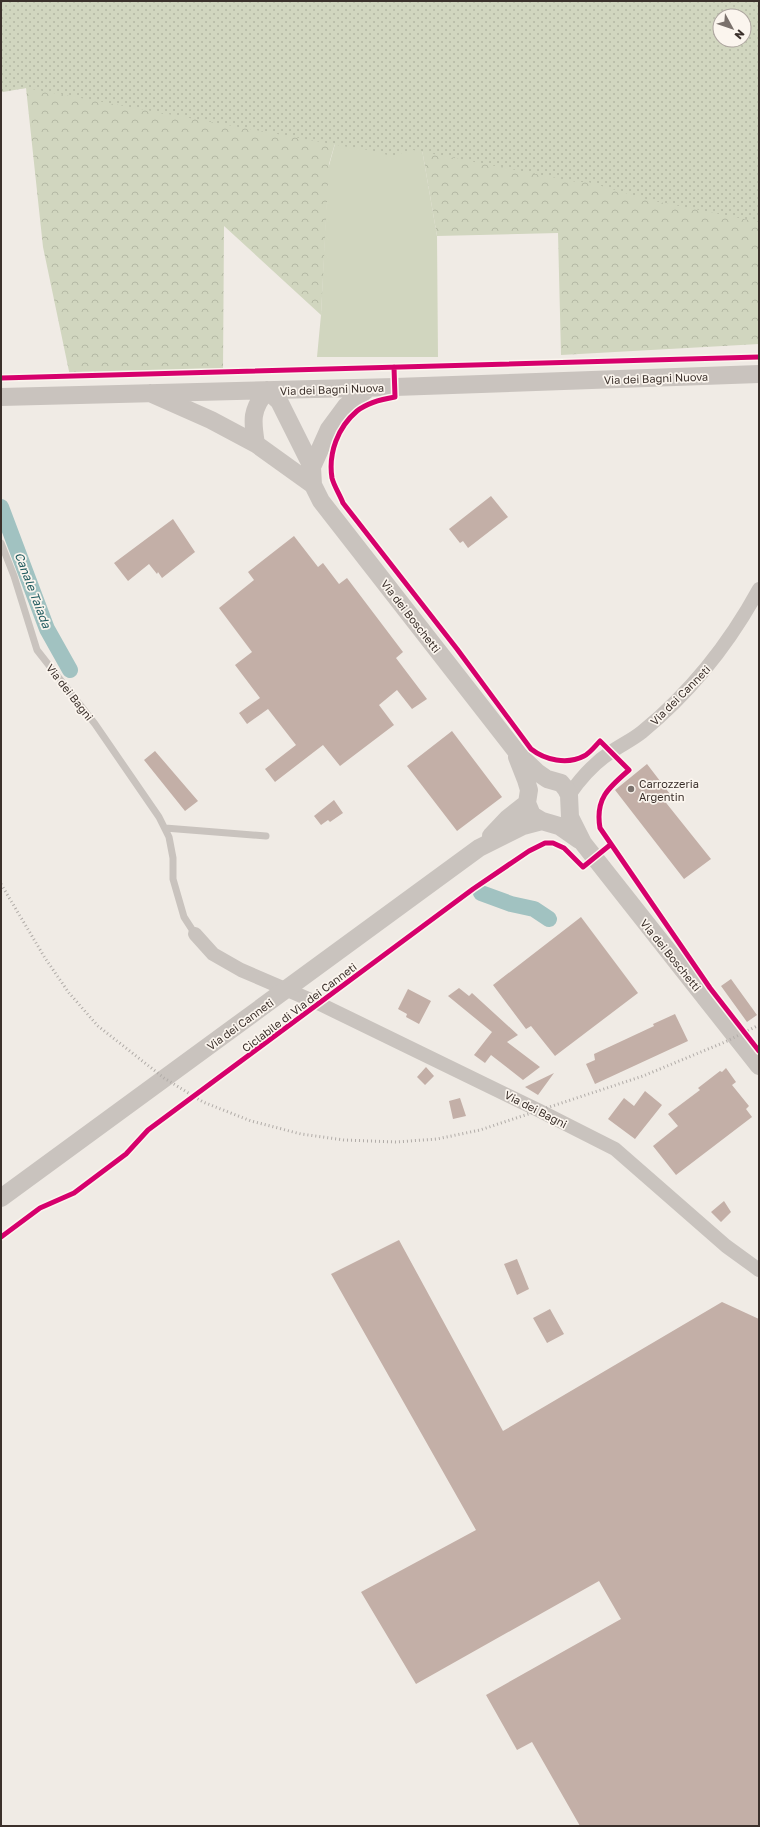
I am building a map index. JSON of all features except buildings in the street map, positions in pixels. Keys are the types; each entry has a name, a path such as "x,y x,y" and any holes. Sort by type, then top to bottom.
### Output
{"street":[{"name":"Via dei Bagni Nuova","path":"1,397 369,388 759,374"},
{"name":"Via dei Boschetti","path":"312,466 329,429 346,406 369,388"},
{"name":"Via dei Boschetti","path":"267,390 279,401 312,466 313,485 321,502 511,745 528,764 551,779 561,783 566,789 572,821 583,843 759,1066"},
{"path":"256,444 253,416 257,402 267,390"},
{"name":"Via dei Boschetti","path":"150,393 211,420 256,444 313,485"},
{"name":"Via dei Canneti","path":"568,801 579,781 596,764 610,752 641,733 678,700 705,671 734,632 759,589"},
{"name":"Via dei Boschetti","path":"511,745 522,768 532,815 559,826 583,843"},
{"name":"Via dei Canneti","path":"551,779 575,774 596,764"},
{"path":"528,797 540,780 551,779"},
{"name":"Via dei Canneti","path":"1,1198 479,848 528,797"},
{"path":"546,821 561,817 568,801"},
{"name":"Via dei Canneti","path":"479,848 523,826 546,821"},
{"name":"Via dei Bagni","path":"194,934 214,954 241,970 340,1014 615,1149 726,1246 759,1270"}],"lane":[{"name":"Via dei Bagni","path":"1,543 14,576 37,650 95,724 159,817 169,836 173,858 173,879 184,917 194,934"},
{"path":"165,828 266,836"}],"green space":[{"path":"1,1 338,133 329,164 321,315 224,226 223,372 70,376 43,247 26,88 1,91"},
{"path":"1,1 759,1 759,222 649,200 588,182 577,182 413,150 391,156 370,150 26,88 3,92 1,91"},
{"path":"650,1 759,1 759,78 420,138 437,236 438,357 317,357 321,315 328,169 338,133"},
{"path":"759,78 759,344 561,355 558,233 437,236 420,138"}],"waterway":[{"name":"Canale Taiada","path":"1,507 47,629 70,670"},
{"path":"481,893 511,904 534,909 549,919"}],"railway":[{"path":"1,884 45,958 69,993 98,1026 164,1078 203,1102 251,1121 301,1134 344,1140 396,1142 437,1139 480,1130 643,1076 725,1042 759,1025"}],"cycle path":[{"path":"1,378 759,357"},
{"path":"394,367 395,397 380,400 361,408 350,417 336,441 332,459 332,478 343,503 457,649 531,749 543,756 563,761 577,759 586,755 600,741 629,770 609,789 601,802 599,809 600,828 710,988 759,1051"},
{"name":"Ciclabile di Via dei Canneti","path":"1,1237 40,1208 74,1193 126,1154 148,1130 473,889 529,851 545,843 553,843 564,848 583,867 610,845"}],"place":[{"name":"Carrozzeria Argentin","path":"631,789"}]}
